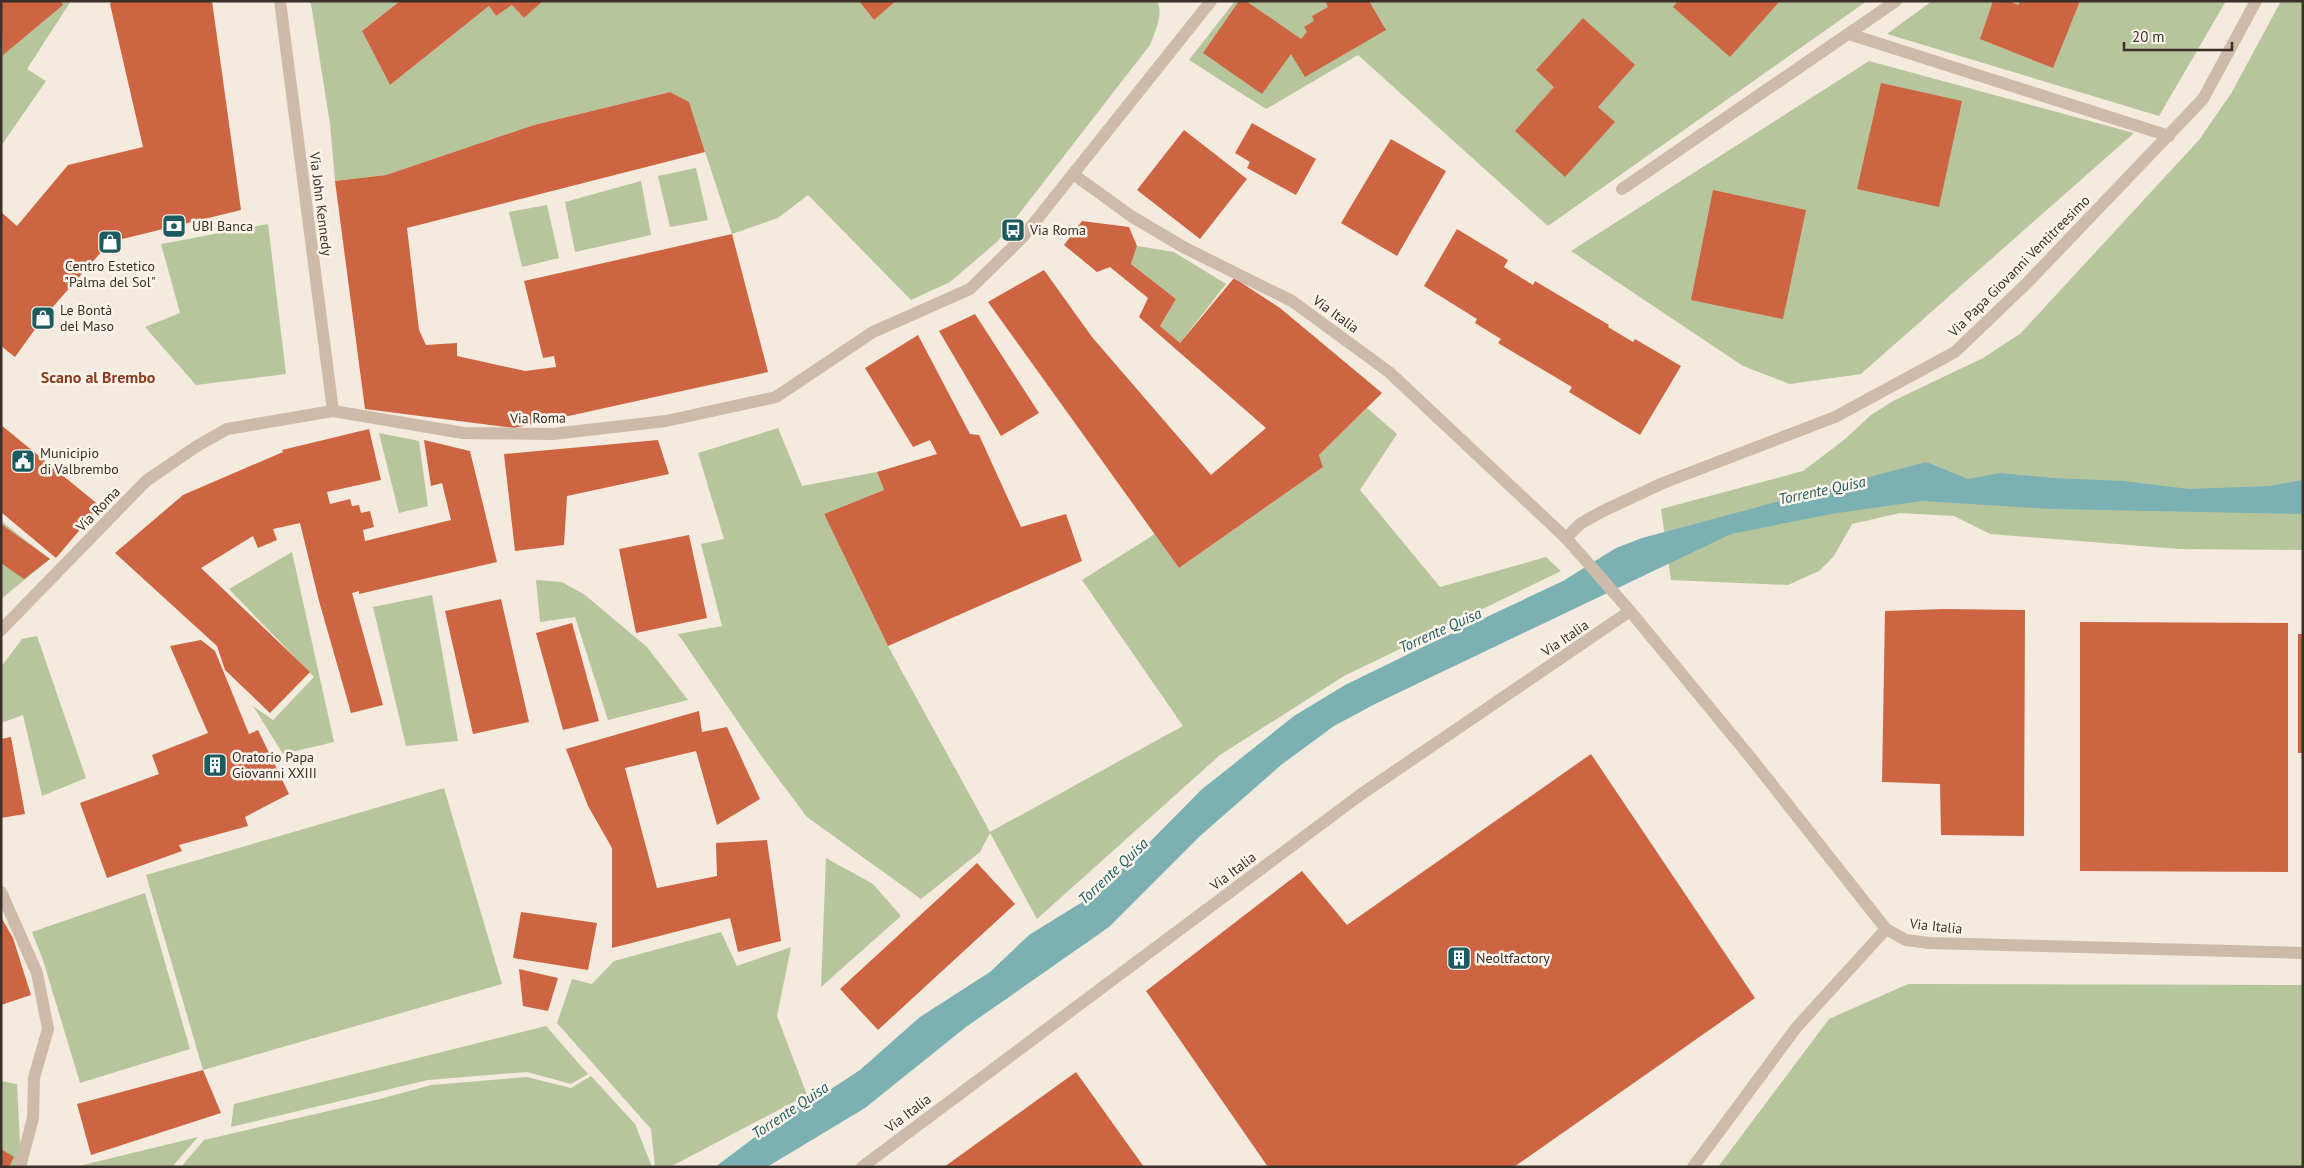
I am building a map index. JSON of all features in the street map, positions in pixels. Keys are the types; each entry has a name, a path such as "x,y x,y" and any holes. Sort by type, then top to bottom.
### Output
{"street":[{"name":"Via John Kennedy","path":"280,1 333,411"},
{"path":"1622,189 1896,1"},
{"name":"Via Papa Giovanni Ventitreesimo","path":"1566,538 1580,524 1601,512 1664,483 1835,417 1955,352 2028,283 2203,99 2256,1"},
{"name":"Via Roma","path":"1,630 146,481 197,446 227,429 333,411 463,433 553,434 666,421 776,398 873,332 970,289 1022,238 1210,2"},
{"path":"1849,34 2169,136"},
{"name":"Via Italia","path":"1073,174 1131,216 1177,243 1292,301 1389,372 1566,538 1630,611 1751,758 1886,928 1906,940 1929,943 2303,953"},
{"name":"Via Italia","path":"862,1167 1360,795 1630,611"},
{"path":"1,892 37,973 48,1029 34,1078 33,1118 20,1167"},
{"path":"1693,1167 1796,1028 1886,928"}],"green space":[{"path":"1,1 71,1 27,69 46,81 1,146"},
{"path":"307,1 400,1 362,31 390,85 489,6 496,16 512,5 524,18 543,1 859,1 874,20 896,1 1157,1 1160,12 1150,45 998,241 950,282 911,300 808,195 778,218 732,234 689,103 670,92 534,125 386,175 335,181 330,124 311,4"},
{"path":"1235,1 1867,1 1548,226 1358,55 1266,109 1189,60"},
{"path":"1932,1 2226,1 2159,116 1887,34"},
{"path":"2281,1 2303,1 2303,550 2179,549 1990,534 1954,516 1900,513 1852,524 1834,556 1819,571 1788,585 1671,580 1661,509 1803,471 1844,440 1871,415 1893,401 1983,358 2020,334 2199,140 2232,92"},
{"path":"1869,61 2134,133 1861,374 1790,384 1743,366 1571,251"},
{"path":"696,168 708,220 670,227 658,176"},
{"path":"641,181 651,235 575,252 565,202"},
{"path":"547,205 559,258 522,267 509,212"},
{"path":"268,224 286,374 196,385 145,327 180,313 161,244"},
{"path":"1137,246 1174,252 1226,284 1180,343 1160,326 1176,299 1131,264"},
{"path":"1367,408 1397,434 1360,490 1440,587 1546,557 1561,571 1344,676 1220,755 1037,919 990,833 980,852 921,899 807,817 762,757 678,634 722,626 701,544 724,539 698,453 778,428 802,486 877,472 884,490 824,514 888,646 990,832 1183,726 1082,580 1155,534 1179,568 1323,467 1319,455"},
{"path":"379,433 419,441 428,506 399,513"},
{"path":"1,521 50,559 1,599"},
{"path":"292,552 334,742 283,754 253,706 273,720 314,677 229,589"},
{"path":"536,580 562,582 585,595 647,647 688,700 608,720 575,617 540,622"},
{"path":"432,595 458,741 406,746 373,607"},
{"path":"37,636 86,778 42,796 23,715 1,723 1,667 22,639"},
{"path":"444,788 502,984 203,1070 146,875"},
{"path":"826,858 873,884 901,916 821,987"},
{"path":"145,893 190,1049 80,1083 43,960 32,932"},
{"path":"721,932 737,966 791,947 777,1016 807,1095 670,1167 655,1167 651,1129 557,1023 572,979 592,984 614,961"},
{"path":"1908,984 2303,985 2303,1167 1718,1167 1829,1019"},
{"path":"546,1026 588,1074 571,1084 527,1072 428,1080 231,1127 234,1104"},
{"path":"591,1076 635,1124 652,1167 181,1167 204,1140 380,1099 431,1085 527,1077 571,1088"},
{"path":"1,1081 17,1084 20,1167 1,1167"},
{"path":"198,1137 172,1167 79,1167 79,1166"}],"water":[{"name":"Torrente Quisa","path":"1926,462 1968,479 2000,473 2053,478 2123,481 2189,489 2269,486 2303,480 2303,514 2052,509 1922,501 1831,514 1731,534 1377,703 1334,726 1281,765 1200,836 1109,927 966,1027 865,1108 767,1167 715,1167 795,1107 822,1095 860,1070 920,1017 990,972 1029,935 1092,896 1132,860 1201,790 1294,716 1345,685 1563,581 1616,548 1642,538"}],"building":[{"path":"1,1 61,1 63,5 3,55"},
{"path":"112,1 212,1 241,210 110,242 43,318 15,357 1,346 1,212 17,226 68,165 143,147 110,4"},
{"path":"400,1 543,1 524,18 512,5 496,16 489,6 390,85 362,31"},
{"path":"859,1 896,1 874,20"},
{"path":"1239,1 1246,1 1301,39 1307,32 1304,27 1314,21 1312,16 1328,7 1325,1 1369,1 1386,30 1305,77 1291,54 1262,94 1203,53"},
{"path":"1678,1 1780,1 1730,57 1673,7"},
{"path":"1993,1 2009,1 2018,5 2021,1 2080,1 2053,68 1980,39"},
{"path":"1583,18 1635,65 1598,107 1615,122 1565,177 1515,131 1554,87 1536,70"},
{"path":"1881,83 1962,101 1939,207 1857,189"},
{"path":"670,92 689,102 705,152 407,228 419,330 426,345 457,343 457,356 525,371 556,367 554,356 543,358 524,281 732,234 768,372 514,428 365,409 335,181 386,175 534,125"},
{"path":"1252,123 1316,159 1296,195 1247,168 1250,162 1235,153"},
{"path":"1184,130 1247,179 1200,239 1137,190"},
{"path":"1391,139 1446,171 1397,256 1341,223"},
{"path":"1713,190 1806,210 1783,319 1691,300"},
{"path":"1082,221 1129,227 1137,246 1131,264 1176,299 1160,326 1180,343 1234,278 1280,308 1382,393 1319,455 1323,467 1179,568 988,302 1044,270 1092,337 1211,475 1266,428 1139,317 1148,298 1110,267 1097,272 1064,245"},
{"path":"1457,229 1508,260 1504,267 1533,285 1535,281 1609,325 1608,327 1633,342 1635,339 1681,366 1640,435 1569,392 1572,387 1498,343 1501,339 1475,323 1477,319 1424,286"},
{"path":"975,314 1039,413 1001,436 939,331"},
{"path":"918,335 970,434 979,435 1021,527 1066,514 1082,561 888,646 824,514 884,490 877,472 937,454 930,440 913,447 865,368"},
{"name":"Municipio di Valbrembo","path":"1,425 100,506 56,558 1,512"},
{"path":"369,429 381,480 327,492 330,504 350,499 352,506 359,505 361,513 370,511 374,527 363,530 365,541 451,520 442,483 431,486 424,440 470,451 497,562 359,594 359,591 352,593 383,705 351,713 319,601 300,523 273,529 277,540 258,548 253,536 201,568 310,672 270,713 225,670 217,646 115,553 183,495 283,452 282,450"},
{"path":"658,440 669,474 567,496 564,545 515,551 504,454"},
{"path":"1,524 50,559 24,579 1,563"},
{"path":"689,535 707,618 636,633 619,549"},
{"path":"501,599 529,722 473,734 445,611"},
{"path":"1943,609 2025,610 2024,836 1941,835 1940,784 1882,782 1885,611"},
{"path":"2080,622 2288,623 2288,872 2080,871"},
{"path":"572,623 599,721 563,730 536,633"},
{"path":"2298,634 2303,634 2303,753 2298,753"},
{"name":"Oratorio Papa Giovanni XXIII","path":"201,640 215,651 249,734 258,730 289,794 245,817 248,826 179,845 182,851 107,878 80,803 159,774 152,755 208,733 170,646"},
{"path":"699,711 702,732 727,727 760,799 717,825 696,751 625,768 657,888 717,876 716,843 767,840 781,941 738,952 730,918 612,948 612,848 588,806 566,749"},
{"path":"11,737 25,814 1,818 1,739"},
{"name":"Neoltfactory","path":"1591,754 1755,998 1514,1167 1268,1167 1146,991 1302,871 1347,925"},
{"path":"977,863 1015,904 878,1030 840,989"},
{"path":"521,912 597,923 588,970 513,958"},
{"path":"1,917 13,938 31,995 1,1005"},
{"path":"519,969 558,978 548,1011 523,1006"},
{"path":"203,1070 221,1113 91,1155 77,1104"},
{"path":"1076,1072 1144,1167 944,1167"},
{"path":"1,1149 14,1157 9,1167 1,1167"}],"place":[{"name":"UBI Banca","path":"174,226"},
{"name":"Via Roma","path":"1013,230"},
{"name":"Centro Estetico \"Palma del Sol\"","path":"110,242"},
{"name":"Le Bontà del Maso","path":"43,318"},
{"name":"Municipio di Valbrembo","path":"23,461"},
{"name":"Oratorio Papa Giovanni XXIII","path":"215,765"},
{"name":"Neoltfactory","path":"1459,958"}],"district":[{"name":"Scano al Brembo","path":"98,377"}]}
